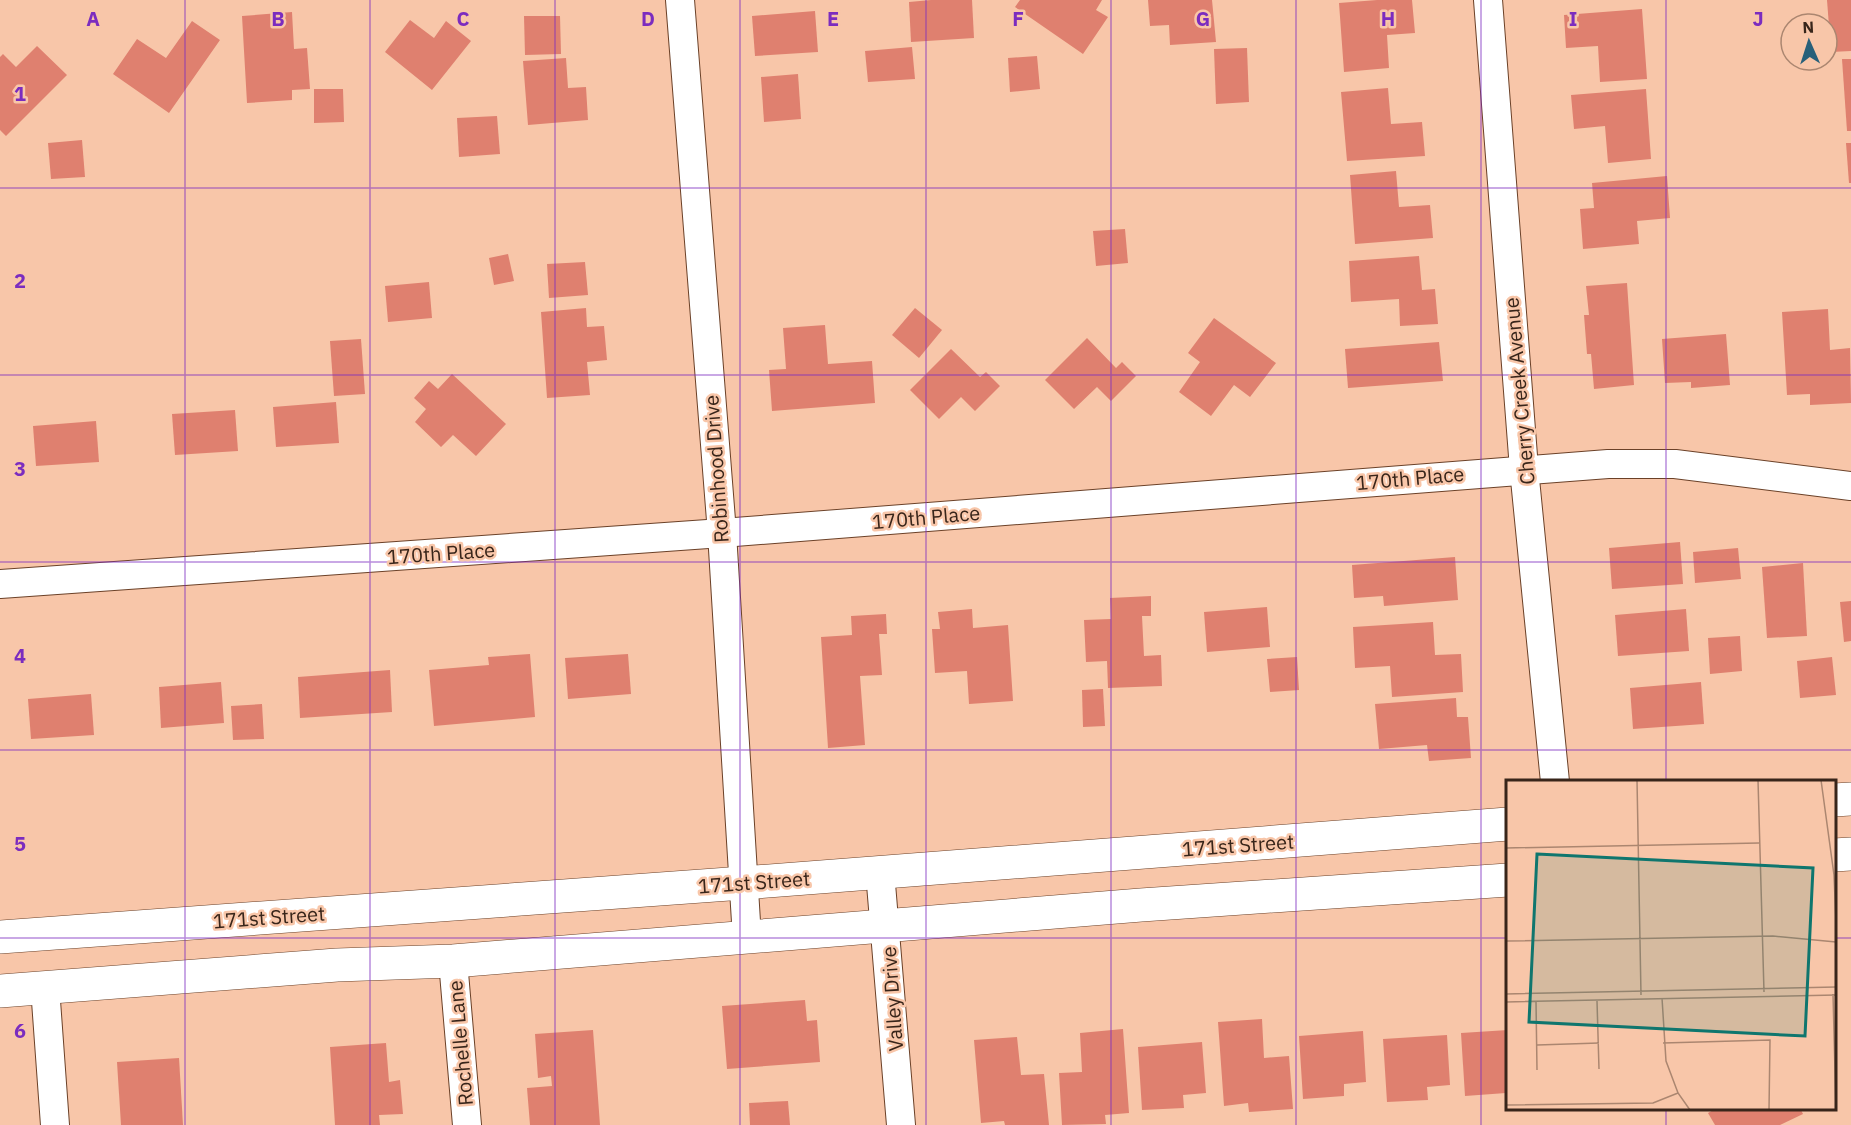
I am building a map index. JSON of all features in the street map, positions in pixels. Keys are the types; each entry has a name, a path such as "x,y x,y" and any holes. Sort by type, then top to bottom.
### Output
{"street":[{"name":"Robinhood Drive","path":"680,0 722,533 747,938"},
{"name":"Cherry Creek Avenue","path":"1488,0 1524,469 1555,780"},
{"name":"170th Place","path":"0,584 722,533 1608,464 1675,464 1851,486"},
{"path":"1836,800 1851,799"},
{"name":"171st Street","path":"0,937 1506,824"},
{"path":"1836,855 1851,854"},
{"name":"Valley Drive","path":"880,872 901,1125"},
{"path":"0,991 337,965 453,961 1141,905 1506,880"},
{"name":"Rochelle Lane","path":"453,961 467,1125"},
{"path":"45,987 55,1125"}],"building":[{"path":"972,0 974,38 911,42 909,2"},
{"path":"1020,0 1102,0 1096,10 1108,17 1083,54 1015,7"},
{"path":"1148,0 1212,0 1216,42 1170,45 1169,25 1150,26"},
{"path":"1412,0 1415,33 1387,35 1389,68 1344,72 1339,3"},
{"path":"1827,0 1851,0 1851,51 1839,52 1839,12 1828,12"},
{"path":"1642,9 1647,79 1600,82 1598,46 1566,48 1564,15"},
{"path":"815,11 818,52 755,56 752,16"},
{"path":"292,12 294,49 307,48 310,89 292,90 292,100 247,103 242,16"},
{"path":"524,16 560,16 561,54 525,55"},
{"path":"410,20 434,38 446,21 471,41 432,90 385,52"},
{"path":"192,21 220,40 169,113 113,74 137,39 166,58"},
{"path":"37,46 67,75 6,136 0,130 0,57 3,54 16,67"},
{"path":"912,47 915,79 868,82 865,51"},
{"path":"1247,48 1249,102 1216,104 1214,49"},
{"path":"1037,56 1040,89 1010,92 1008,58"},
{"path":"566,58 568,88 586,87 588,120 528,125 523,61"},
{"path":"1842,59 1851,59 1851,131 1847,131"},
{"path":"798,74 801,119 764,122 761,77"},
{"path":"1388,88 1391,124 1422,122 1425,156 1347,161 1341,92"},
{"path":"314,89 343,89 344,122 314,123"},
{"path":"1646,89 1651,159 1608,163 1605,126 1574,129 1571,95"},
{"path":"497,116 500,154 459,157 457,118"},
{"path":"82,140 85,177 51,179 48,143"},
{"path":"1846,143 1851,143 1851,183 1849,183"},
{"path":"1396,171 1399,207 1430,205 1433,238 1355,244 1350,175"},
{"path":"1667,176 1670,218 1637,221 1639,244 1583,249 1580,209 1594,208 1592,183"},
{"path":"1125,229 1128,263 1096,266 1093,231"},
{"path":"508,254 514,281 494,285 489,258"},
{"path":"1419,256 1422,290 1435,289 1438,324 1400,326 1399,299 1351,302 1349,261"},
{"path":"585,262 588,295 549,298 547,264"},
{"path":"429,282 432,318 388,322 385,286"},
{"path":"1627,283 1634,385 1594,389 1591,354 1587,354 1584,315 1589,315 1586,286"},
{"path":"586,308 587,327 604,326 607,360 587,362 590,395 547,398 541,312"},
{"path":"915,308 942,330 919,358 892,335"},
{"path":"1828,309 1830,350 1850,348 1851,403 1810,405 1810,394 1787,395 1782,312"},
{"path":"1214,318 1276,363 1250,397 1234,385 1211,416 1179,392 1200,362 1188,353"},
{"path":"825,325 828,364 872,361 875,403 772,411 769,370 786,369 783,328"},
{"path":"1726,334 1730,385 1691,388 1691,382 1665,383 1662,339"},
{"path":"1087,338 1116,368 1122,362 1136,376 1111,401 1097,387 1074,409 1045,380"},
{"path":"361,339 365,394 334,396 330,341"},
{"path":"1439,342 1443,381 1348,388 1345,349"},
{"path":"951,349 980,377 986,372 1000,386 975,411 961,397 939,419 910,390"},
{"path":"452,374 506,424 476,456 453,435 441,447 415,422 426,409 414,398 429,381 438,389"},
{"path":"336,402 339,443 276,447 273,407"},
{"path":"235,410 238,451 175,455 172,414"},
{"path":"96,421 99,462 36,466 33,426"},
{"path":"1680,542 1683,584 1612,589 1609,548"},
{"path":"1738,548 1741,579 1695,583 1693,552"},
{"path":"1455,557 1458,600 1384,606 1383,596 1354,598 1352,565"},
{"path":"1803,563 1807,636 1767,638 1762,567"},
{"path":"1151,596 1151,616 1142,616 1144,656 1161,655 1162,686 1108,688 1107,661 1086,662 1084,620 1111,619 1110,598"},
{"path":"1851,601 1851,641 1844,642 1840,602"},
{"path":"1267,607 1270,647 1207,652 1204,612"},
{"path":"972,609 973,628 1008,625 1013,701 969,704 967,671 935,673 932,629 940,629 938,612"},
{"path":"1686,609 1689,651 1618,656 1615,615"},
{"path":"886,614 887,634 879,634 882,675 860,676 865,745 828,748 821,637 852,635 851,616"},
{"path":"1433,622 1435,655 1461,654 1463,692 1392,697 1390,666 1355,668 1353,627"},
{"path":"1740,636 1742,671 1710,674 1708,638"},
{"path":"530,654 535,717 434,726 429,670 489,665 488,657"},
{"path":"628,654 631,694 568,699 565,658"},
{"path":"1297,657 1299,690 1270,692 1267,659"},
{"path":"1832,657 1836,695 1800,698 1797,661"},
{"path":"390,670 392,712 300,718 298,677"},
{"path":"221,682 224,723 161,728 159,687"},
{"path":"1701,682 1704,724 1633,729 1630,688"},
{"path":"1103,689 1105,726 1083,727 1082,690"},
{"path":"91,694 94,735 31,739 28,699"},
{"path":"1456,698 1457,717 1468,717 1471,758 1429,761 1427,745 1379,749 1375,704"},
{"path":"262,704 264,739 233,740 231,706"},
{"path":"805,1000 807,1021 817,1020 820,1062 727,1069 722,1006"},
{"path":"1262,1019 1264,1058 1289,1056 1293,1109 1249,1112 1248,1103 1224,1106 1218,1022"},
{"path":"1123,1029 1129,1113 1105,1115 1106,1124 1062,1125 1059,1073 1082,1072 1080,1033"},
{"path":"593,1030 600,1125 530,1125 527,1088 552,1086 551,1076 538,1078 535,1034"},
{"path":"1506,1030 1506,1093 1465,1096 1461,1033"},
{"path":"1363,1031 1366,1082 1344,1084 1344,1096 1303,1099 1299,1036"},
{"path":"1447,1035 1450,1085 1427,1087 1428,1100 1387,1102 1383,1039"},
{"path":"1017,1037 1021,1075 1044,1074 1049,1125 1005,1125 1004,1121 981,1123 974,1040"},
{"path":"1202,1042 1206,1093 1183,1095 1184,1108 1142,1110 1138,1047"},
{"path":"386,1043 389,1082 400,1080 403,1114 379,1115 380,1125 335,1125 330,1047"},
{"path":"179,1058 183,1125 121,1125 117,1062"},
{"path":"788,1101 790,1125 750,1125 749,1103"},
{"path":"1713,1110 1801,1110 1803,1114 1780,1125 1715,1125 1708,1113"}]}
